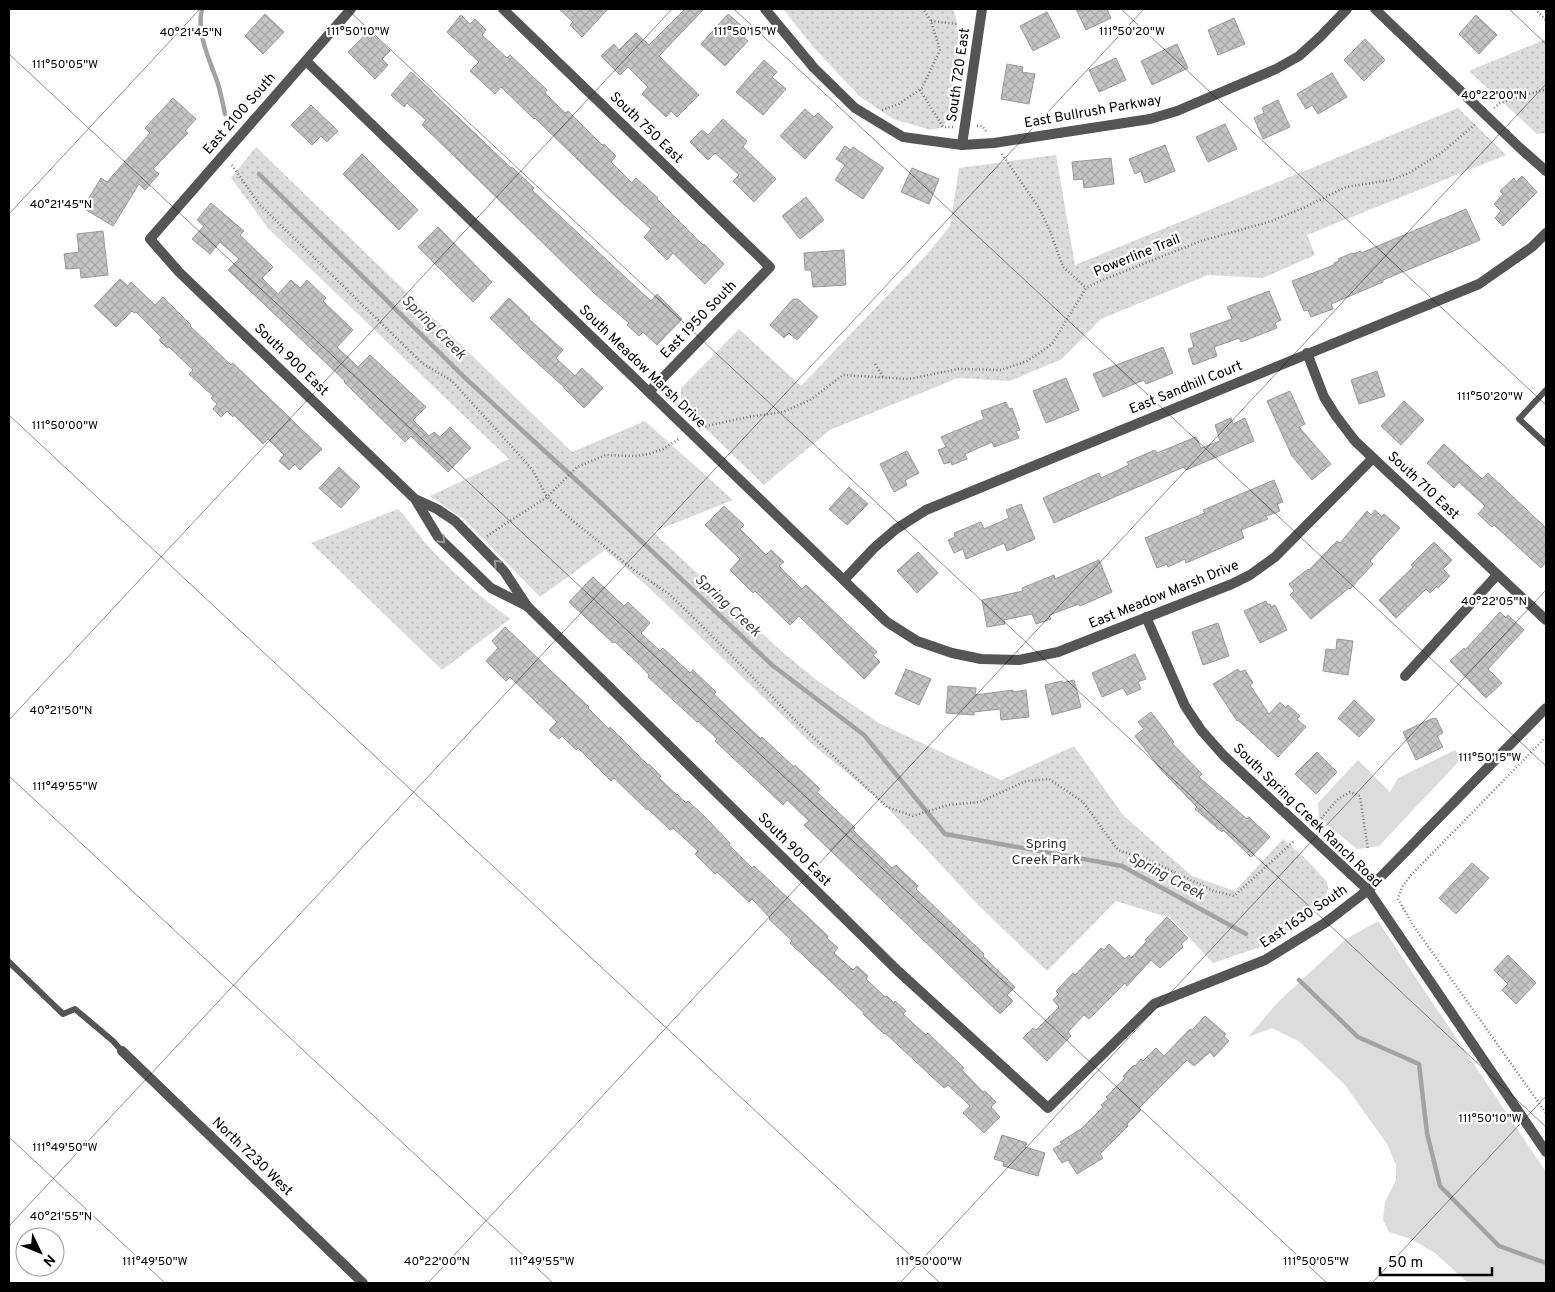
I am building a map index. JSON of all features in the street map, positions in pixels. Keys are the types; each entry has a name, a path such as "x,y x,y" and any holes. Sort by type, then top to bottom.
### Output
{"street":[{"name":"East 2100 South","path":"150,239 351,9"},
{"name":"South 750 East","path":"504,9 770,267"},
{"name":"East Bullrush Parkway","path":"765,9 814,68 855,108 903,137 962,145 994,143 1150,119 1177,111 1276,69 1299,56 1320,38 1348,9"},
{"name":"South 720 East","path":"962,145 982,9"},
{"path":"1375,9 1513,142 1546,171"},
{"name":"South Meadow Marsh Drive","path":"306,60 888,622 917,640 952,653 981,658"},
{"name":"East Sandhill Court","path":"844,580 874,548 896,529 926,510 1479,284 1532,246 1546,233"},
{"name":"South 900 East","path":"150,239 179,272 415,499 438,537 491,588 527,606"},
{"name":"East 1950 South","path":"649,392 770,267"},
{"name":"South 710 East","path":"1307,353 1324,397 1356,441 1546,620"},
{"name":"East Meadow Marsh Drive","path":"981,658 1019,660 1058,652 1232,584 1275,557 1373,458"},
{"name":"South 900 East","path":"415,499 437,509 454,521 504,571 527,606 898,971 1048,1108"},
{"path":"1405,676 1497,575"},
{"name":"South Spring Creek Ranch Road","path":"1146,617 1185,706 1201,730 1224,756 1368,890 1545,1147"},
{"name":"East 1630 South","path":"1048,1108 1154,1004 1265,960 1325,923 1368,890 1546,708"},
{"name":"North 7230 West","path":"122,1051 363,1283"}],"lane":[{"path":"1546,390 1519,419 1546,444"},
{"path":"9,962 63,1014 75,1010 113,1041 122,1051"}],"path":[{"path":"882,110 899,104 922,88 940,50 931,21 923,9"},
{"path":"1535,9 1546,20"},
{"path":"931,21 957,24"},
{"path":"1500,103 1546,89"},
{"path":"920,90 943,128"},
{"name":"Powerline Trail","path":"705,426 783,412 810,400 843,375 909,379 958,369 1000,370 1027,361 1052,344 1086,288 1201,241 1272,221 1346,187 1391,180 1408,173 1441,153 1478,123"},
{"path":"1005,158 1039,208 1050,231 1063,267 1086,288"},
{"path":"232,165 259,204 422,363 452,381 532,468 547,497 580,527 634,570 668,594 796,721 887,807 913,816 948,805 980,802 1026,781 1049,779 1083,802 1118,850 1153,862 1214,891 1234,896 1294,841"},
{"path":"875,364 883,378"},
{"path":"483,539 547,497 577,467 606,455 635,456 649,454 663,449 678,440"},
{"path":"1546,737 1410,875 1402,886 1398,899 1413,925 1546,1113"},
{"path":"1319,821 1338,799 1350,792 1360,796 1368,850"}],"green space":[{"path":"783,9 953,9 958,33 958,47 948,119 943,127 931,130 893,119 859,96 814,48"},
{"path":"1546,39 1546,133 1537,134 1469,71"},
{"path":"1458,108 1506,155 1307,235 1315,255 1263,278 1208,275 1101,319 1062,359 1010,381 958,378 830,430 764,485 681,405 681,388 739,329 801,386 928,253 950,226 959,168 1056,155 1075,265"},
{"name":"Spring Creek Park","path":"256,147 572,452 645,421 733,500 653,532 781,651 818,681 879,723 1001,780 1074,746 1123,815 1192,876 1235,891 1283,839 1307,860 1327,882 1328,889 1325,898 1295,927 1263,946 1213,963 1169,916 1167,917 1116,901 1047,971 980,907 884,804 812,744 645,584 605,550 540,597 465,520 430,496 509,459 268,228 231,178"},
{"path":"398,509 446,565 510,619 442,670 311,543"},
{"path":"1455,750 1462,758 1379,846 1357,849 1319,818 1318,803 1358,760 1390,792 1398,778"},
{"path":"1378,921 1546,1172 1546,1283 1468,1283 1435,1253 1411,1239 1389,1232 1383,1220 1385,1202 1396,1180 1396,1165 1387,1144 1345,1085 1300,1042 1272,1028 1248,1037 1278,1002 1346,939"}],"building":[{"path":"559,9 608,9 582,37 570,25 573,22"},
{"path":"685,9 704,9 659,56 699,95 677,117 671,111 666,117 642,94 648,87 628,67 620,75 601,56 614,44 619,50 636,33 649,45"},
{"path":"1076,9 1107,9 1111,18 1086,30"},
{"path":"1047,12 1060,37 1033,51 1020,26"},
{"path":"265,14 284,32 263,54 245,36"},
{"path":"728,14 742,26 737,31 748,41 725,66 701,44"},
{"path":"461,15 470,24 475,19 486,30 482,35 507,58 510,55 547,90 545,93 565,113 568,111 602,145 604,144 616,156 611,162 632,183 636,178 724,264 705,284 673,253 667,260 644,237 651,229 501,87 495,94 470,71 479,62 447,32"},
{"path":"1476,15 1497,35 1479,54 1459,34"},
{"path":"1234,18 1245,44 1218,55 1208,30"},
{"path":"369,31 390,51 382,59 388,65 375,79 348,52"},
{"path":"1365,39 1385,60 1364,81 1344,60"},
{"path":"1177,44 1188,68 1152,85 1141,61"},
{"path":"1116,58 1126,80 1099,92 1089,70"},
{"path":"764,60 777,72 772,77 786,89 763,115 736,92"},
{"path":"1007,64 1023,67 1022,72 1035,74 1029,104 1001,99"},
{"path":"411,72 534,188 532,190 651,301 657,294 682,319 657,345 643,332 639,336 627,325 629,323 594,293 422,125 426,120 407,103 404,107 391,95"},
{"path":"1332,73 1347,97 1318,114 1312,105 1306,109 1297,94"},
{"path":"173,98 196,119 185,131 188,133 153,169 159,174 145,190 139,184 113,226 83,208 101,178 107,182 150,133 145,128"},
{"path":"1278,100 1290,127 1263,139 1254,118 1264,113 1262,108"},
{"path":"311,105 338,131 327,142 321,136 312,145 291,125"},
{"path":"805,109 814,117 818,113 833,127 805,159 780,136"},
{"path":"723,119 747,141 743,147 776,179 754,202 733,181 739,175 715,153 708,160 690,142 702,130 708,135"},
{"path":"1225,124 1237,149 1208,162 1196,137"},
{"path":"1165,145 1175,171 1145,183 1141,171 1135,174 1129,159"},
{"path":"845,146 851,150 853,147 884,168 863,199 835,180 845,165 836,159"},
{"path":"362,154 418,210 399,230 343,174"},
{"path":"1111,158 1114,184 1084,188 1083,179 1074,180 1072,162"},
{"path":"912,168 939,179 929,204 901,192"},
{"path":"1522,176 1537,192 1503,226 1495,218 1501,211 1494,204 1503,194 1500,191 1514,178 1516,182"},
{"path":"806,197 824,220 800,239 782,216"},
{"path":"211,203 244,231 240,235 273,267 262,278 278,294 291,280 300,288 307,280 326,298 323,301 353,330 337,347 358,367 370,355 426,407 413,420 429,436 434,432 440,437 450,427 471,448 448,472 411,436 405,442 345,381 228,270 239,259 220,242 210,254 192,239 204,226 197,220"},
{"path":"1466,209 1480,240 1383,280 1383,282 1331,304 1333,309 1311,317 1308,310 1304,311 1292,281 1334,265 1334,263 1339,261 1338,259 1352,253 1361,251 1361,253"},
{"path":"438,227 492,282 473,302 418,247"},
{"path":"103,231 108,275 81,278 80,268 66,269 64,254 79,252 77,234"},
{"path":"844,250 846,285 813,287 811,270 805,270 804,253"},
{"path":"120,279 128,286 131,282 155,305 163,297 190,326 231,365 233,363 322,449 300,470 295,464 289,470 279,461 284,455 268,439 263,444 234,415 233,417 227,411 221,417 213,409 217,404 211,398 213,396 189,374 193,370 159,340 162,338 136,312 132,311 116,327 94,306"},
{"path":"1269,291 1281,320 1275,323 1277,328 1241,342 1239,338 1214,347 1217,356 1193,365 1188,349 1194,347 1190,334 1232,319 1227,307"},
{"path":"509,298 563,350 556,358 575,376 582,368 603,388 584,408 490,318"},
{"path":"793,299 798,299 818,317 797,340 789,333 784,338 770,325"},
{"path":"1163,347 1173,373 1146,384 1144,380 1103,397 1093,374"},
{"path":"1377,371 1385,396 1359,404 1351,380"},
{"path":"1066,378 1079,410 1046,423 1033,391"},
{"path":"1290,391 1305,424 1299,427 1331,464 1312,480 1292,456 1267,401"},
{"path":"1404,401 1424,420 1401,445 1381,426"},
{"path":"1006,402 1009,409 1012,408 1020,430 1016,431 1019,438 994,447 992,442 965,454 967,459 952,465 951,462 944,464 938,450 946,447 941,437 984,419 981,411"},
{"path":"1231,418 1233,424 1245,418 1254,441 1186,470 1184,467 1054,523 1043,498 1099,473 1101,478 1129,465 1127,462 1155,450 1157,453 1196,437 1201,448 1220,441 1215,425"},
{"path":"1444,444 1482,479 1488,473 1546,528 1546,562 1541,568 1494,525 1492,527 1478,514 1485,506 1459,482 1454,488 1427,463"},
{"path":"907,451 919,473 905,480 907,485 894,492 880,464"},
{"path":"339,467 360,487 341,508 319,488"},
{"path":"1274,480 1283,502 1277,504 1280,511 1266,516 1268,519 1241,530 1244,538 1186,563 1185,559 1168,567 1167,564 1157,568 1145,538 1205,513 1203,510"},
{"path":"849,487 868,504 847,525 829,509"},
{"path":"1021,504 1035,539 1007,551 1004,543 966,559 963,549 954,553 948,540 955,537 954,533 981,522 984,529 1009,518 1006,510"},
{"path":"724,506 744,525 740,529 766,555 771,550 784,562 779,566 802,589 806,585 877,652 873,655 880,662 864,679 799,616 790,625 730,570 740,559 705,525"},
{"path":"1375,510 1382,517 1384,514 1400,528 1370,561 1373,564 1350,589 1311,619 1290,595 1294,591 1289,584 1309,570 1337,541 1340,543 1367,511 1371,515"},
{"path":"1434,542 1452,560 1443,569 1450,576 1430,593 1426,589 1396,618 1379,600 1413,567 1411,565"},
{"path":"918,552 938,573 917,593 897,571"},
{"path":"1099,560 1112,592 1080,606 1079,604 1049,615 1051,619 1036,624 1032,614 1004,620 1005,624 987,627 982,600 1023,591 1022,588 1054,575 1055,579"},
{"path":"593,577 624,606 628,602 650,623 641,633 660,651 663,648 690,673 693,670 716,692 714,694 761,739 762,737 794,767 795,765 820,789 817,792 855,828 853,830 892,868 896,865 918,886 916,889 984,954 983,956 1015,987 1007,995 1013,1001 1000,1014 804,825 809,821 787,800 783,805 715,741 717,739 648,677 649,675 640,665 569,602"},
{"path":"1266,601 1271,607 1275,605 1287,630 1260,643 1244,611"},
{"path":"1500,612 1506,618 1508,615 1524,630 1488,669 1502,683 1486,698 1450,661 1464,648 1465,650"},
{"path":"1218,623 1229,656 1203,665 1192,632"},
{"path":"505,627 589,707 609,729 610,727 649,764 661,776 659,778 686,803 688,801 706,818 752,868 754,866 828,936 827,938 838,948 834,953 853,970 857,966 868,976 866,979 885,997 887,996 894,1003 895,1001 906,1011 903,1014 926,1035 928,1033 964,1068 962,1070 983,1092 985,1091 996,1102 991,1107 1000,1117 984,1133 963,1113 970,1106 948,1085 944,1088 884,1034 790,943 792,941 752,899 749,902 717,872 715,874 695,854 698,851 673,828 670,830 614,778 611,781 578,748 576,750 562,736 559,739 549,730 557,722 510,677 506,681 486,661 498,648 492,641"},
{"path":"1337,639 1353,641 1348,675 1323,671 1326,649 1336,650"},
{"path":"1135,654 1146,679 1138,682 1141,689 1127,695 1123,688 1102,697 1092,673"},
{"path":"906,669 931,679 919,705 895,694"},
{"path":"1238,669 1240,672 1245,670 1253,683 1250,685 1269,714 1280,702 1286,708 1288,705 1300,716 1297,719 1306,727 1278,757 1237,721 1213,684"},
{"path":"1074,680 1081,707 1052,715 1045,685"},
{"path":"948,686 976,688 975,695 1026,690 1029,717 1001,720 1000,709 974,712 974,715 946,713"},
{"path":"1354,700 1375,720 1359,737 1338,718"},
{"path":"1151,712 1174,742 1172,743 1202,774 1199,777 1247,819 1249,817 1270,837 1251,857 1223,830 1222,832 1195,809 1197,807 1162,771 1135,736 1144,729 1138,722"},
{"path":"1436,718 1443,733 1437,736 1443,747 1416,760 1403,732"},
{"path":"1317,752 1337,772 1316,794 1295,774"},
{"path":"1472,863 1489,878 1456,914 1439,898"},
{"path":"1167,917 1188,938 1181,944 1183,947 1160,968 1151,960 1127,986 1125,983 1089,1019 1084,1015 1068,1032 1071,1036 1047,1061 1023,1038 1033,1028 1036,1030 1059,1007 1053,1000 1059,994 1056,991 1073,973 1075,975 1101,948 1104,950 1109,944 1125,959 1129,955 1131,958"},
{"path":"1508,955 1536,983 1516,1004 1502,990 1508,984 1494,970"},
{"path":"1205,1016 1226,1034 1224,1036 1229,1041 1214,1057 1210,1052 1194,1066 1187,1060 1139,1108 1141,1110 1127,1124 1128,1126 1100,1154 1103,1158 1077,1174 1068,1160 1062,1163 1053,1149 1062,1144 1060,1142 1081,1129 1103,1107 1101,1105 1108,1099 1106,1097 1125,1078 1123,1076 1141,1059 1143,1061 1156,1048 1164,1056"},
{"path":"1002,1135 1027,1143 1025,1147 1045,1153 1038,1176 1003,1166 1004,1162 994,1159"}],"waterway":[{"name":"Spring Creek","path":"202,9 202,37 218,84 225,114"},
{"name":"Spring Creek","path":"259,174 463,376 600,502 772,665 864,735 945,834 1122,866 1246,934"},
{"name":"Spring Creek","path":"1299,980 1358,1037 1419,1064 1427,1133 1440,1186 1499,1246 1546,1263"}]}
